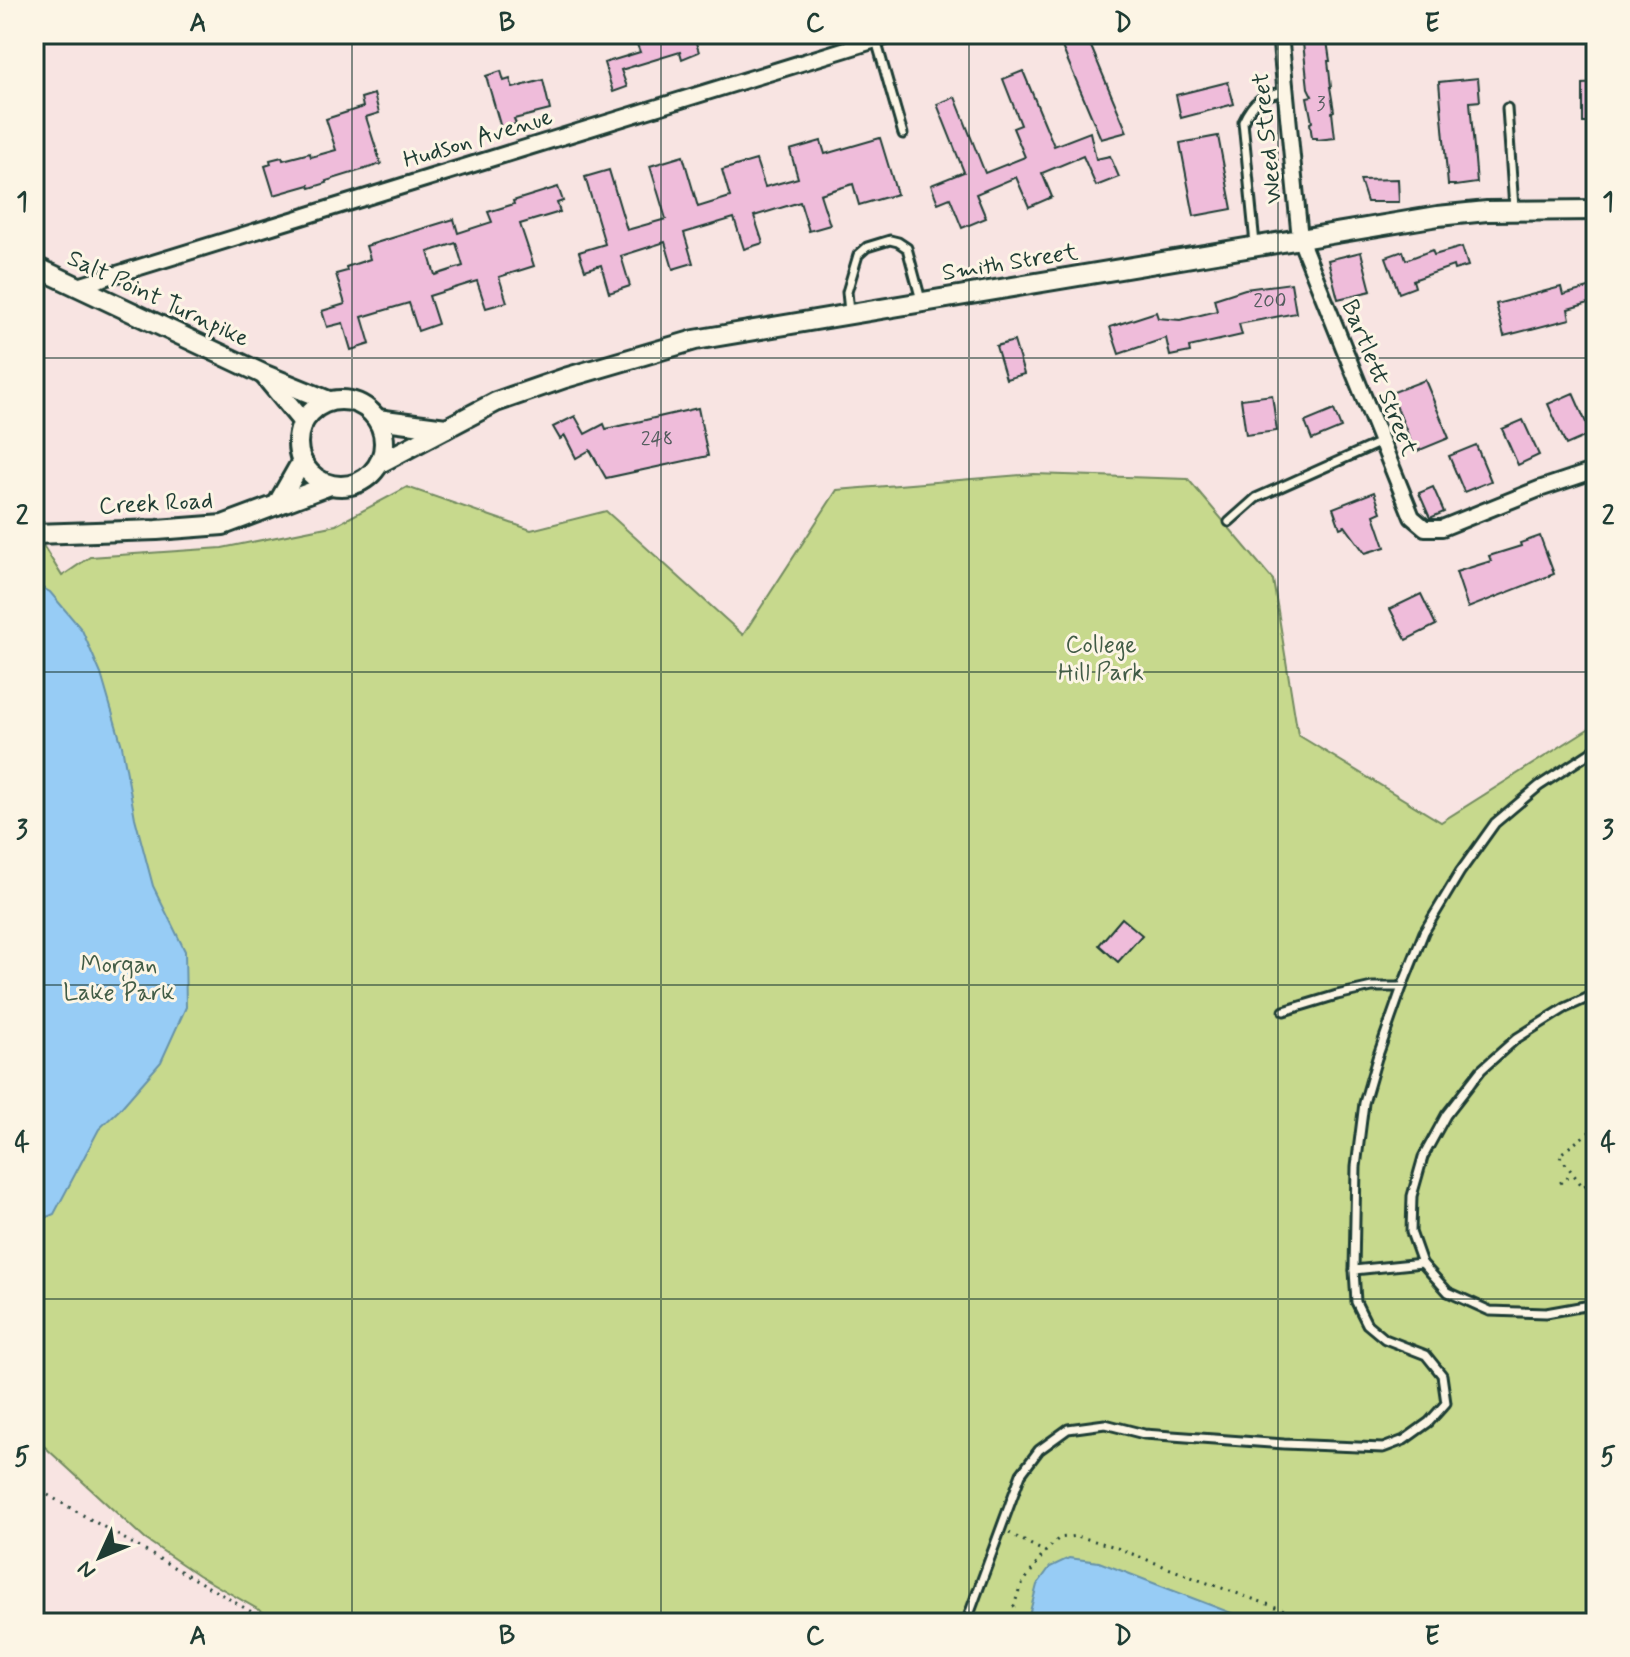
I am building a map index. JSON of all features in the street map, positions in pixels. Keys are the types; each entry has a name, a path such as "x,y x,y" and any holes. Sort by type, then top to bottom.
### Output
{"street":[{"name":"Hudson Avenue","path":"75,287 876,37 895,34"},
{"name":"Weed Street","path":"1280,34 1300,239"},
{"name":"Smith Street","path":"380,463 496,402 695,340 1438,216 1514,210 1596,210"},
{"name":"Bartlett Street","path":"1300,239 1412,517 1425,528 1442,528 1596,470"},
{"name":"Salt Point Turnpike","path":"34,266 263,374 329,401"},
{"name":"Salt Point Turnpike","path":"263,374 303,422"},
{"path":"343,399 368,409 377,419 385,441 384,452 368,478 350,486 330,485 313,477 302,461 298,448 298,434 310,412 329,401 343,399"},
{"path":"377,419 446,428"},
{"path":"277,505 302,461"},
{"name":"Creek Road","path":"34,534 223,525 330,485"}],"lane":[{"path":"876,37 903,134"},
{"path":"1255,246 1243,122 1249,108 1259,99 1286,91"},
{"path":"1507,108 1514,210"},
{"path":"849,313 847,292 858,255 867,247 890,240 907,248 921,302"},
{"path":"1229,522 1256,498 1381,442"},
{"path":"966,1623 1021,1474 1039,1450 1068,1429 1105,1424 1144,1434 1383,1448 1404,1440 1429,1422 1446,1403 1442,1375 1426,1355 1385,1339 1367,1324 1356,1302 1356,1167 1364,1103 1377,1058 1424,932 1460,872 1495,823 1539,786 1596,749"},
{"path":"1284,1011 1372,987 1402,987"},
{"path":"1596,994 1565,1008 1517,1038 1481,1070 1446,1115 1423,1157 1412,1196 1411,1232 1422,1263 1448,1292 1490,1311 1546,1313 1596,1304"},
{"path":"1354,1270 1422,1263"}],"path":[{"path":"1596,1127 1559,1155 1583,1187 1596,1178"},
{"path":"1560,1183 1573,1174"},
{"path":"34,1487 271,1623"},
{"path":"1001,1529 1045,1552"},
{"path":"1011,1623 1020,1587 1045,1552 1059,1538 1077,1536 1307,1618 1337,1618 1355,1623"},
{"path":"1434,1623 1446,1623"}],"green space":[{"name":"College Hill Park","path":"1034,474 1188,479 1273,580 1298,735 1441,822 1596,724 1596,1623 282,1623 198,1575 145,1539 34,1437 34,534 62,576 90,557 222,548 336,525 407,487 531,530 606,511 743,635 837,490"}],"water":[{"name":"Morgan Lake Park","path":"34,583 50,592 82,630 101,674 122,746 135,818 153,886 185,951 186,1007 161,1062 99,1129 54,1214 34,1223"},
{"path":"1069,1558 1099,1562 1257,1623 1027,1623 1037,1585 1050,1567"}],"building":[{"path":"661,34 693,34 699,52 682,59 680,52 621,70 627,87 613,92 604,63 640,52 636,42"},
{"path":"1302,34 1326,34 1335,138 1312,138 1307,97 1312,96 1308,88"},
{"path":"1087,37 1127,132 1101,139 1062,47"},
{"path":"501,71 504,81 510,79 513,88 543,80 550,110 514,119 516,124 501,128 486,76"},
{"path":"1023,71 1054,146 1090,132 1096,159 1110,156 1119,177 1096,186 1083,156 1042,173 1052,197 1029,207 1016,177 976,194 986,218 962,228 950,198 938,203 931,185 964,172 937,104 955,97 985,173 1025,157 1013,128 1021,125 1003,79"},
{"path":"1478,78 1480,101 1470,102 1477,183 1448,185 1439,82"},
{"path":"1228,82 1234,104 1181,118 1176,95"},
{"path":"1596,83 1596,123 1583,123 1583,84"},
{"path":"374,94 379,113 366,117 381,164 310,188 309,185 274,195 265,166 271,164 270,160 310,153 311,157 336,150 326,119 363,107 361,98"},
{"path":"1218,136 1232,209 1194,216 1180,143"},
{"path":"880,138 897,194 859,205 853,184 820,194 830,225 809,231 800,202 754,216 763,243 744,249 734,218 684,233 693,263 673,269 665,242 621,256 630,286 609,293 601,265 585,270 579,252 605,244 585,177 609,170 627,230 666,219 650,166 683,156 698,207 730,197 722,170 756,160 765,187 798,178 790,150 821,141 825,154"},
{"path":"1398,179 1399,202 1367,202 1360,180"},
{"path":"558,187 563,201 557,203 560,212 520,224 534,266 499,277 507,302 486,308 477,281 429,296 438,324 418,331 409,303 362,317 370,344 351,350 343,323 327,327 322,311 345,304 336,274 370,259 366,246 454,219 458,233 492,222 488,212 514,204 513,201","holes":["456,243 463,266 435,275 428,252"]},
{"path":"1462,247 1468,266 1454,270 1453,266 1413,280 1415,287 1399,293 1386,257 1403,251 1406,260 1432,250 1434,255"},
{"path":"1361,252 1371,291 1338,299 1328,260"},
{"path":"1291,283 1296,313 1239,324 1242,335 1189,347 1190,352 1170,356 1166,338 1119,354 1110,327 1156,312 1158,318 1180,320 1217,311 1214,299 1245,289"},
{"path":"1596,286 1596,301 1568,309 1570,319 1504,336 1496,304 1561,287 1563,295"},
{"path":"1014,341 1024,374 1006,379 996,346"},
{"path":"1425,380 1449,438 1415,452 1391,393"},
{"path":"1573,393 1591,434 1566,445 1548,404"},
{"path":"1272,395 1277,431 1246,435 1241,399"},
{"path":"698,408 708,456 606,478 590,450 576,458 565,436 560,439 553,427 575,416 585,434 604,424 606,429"},
{"path":"1334,410 1341,428 1312,440 1305,422"},
{"path":"1523,420 1539,455 1518,465 1502,429"},
{"path":"1476,445 1491,481 1464,492 1449,456"},
{"path":"1433,487 1444,512 1430,518 1419,493"},
{"path":"1374,492 1381,512 1374,515 1385,547 1365,553 1345,526 1340,528 1333,508"},
{"path":"1540,536 1554,574 1468,608 1456,572 1491,561 1489,556"},
{"path":"1421,594 1436,625 1406,640 1390,609"},
{"path":"1122,918 1142,935 1118,962 1099,945"}]}
